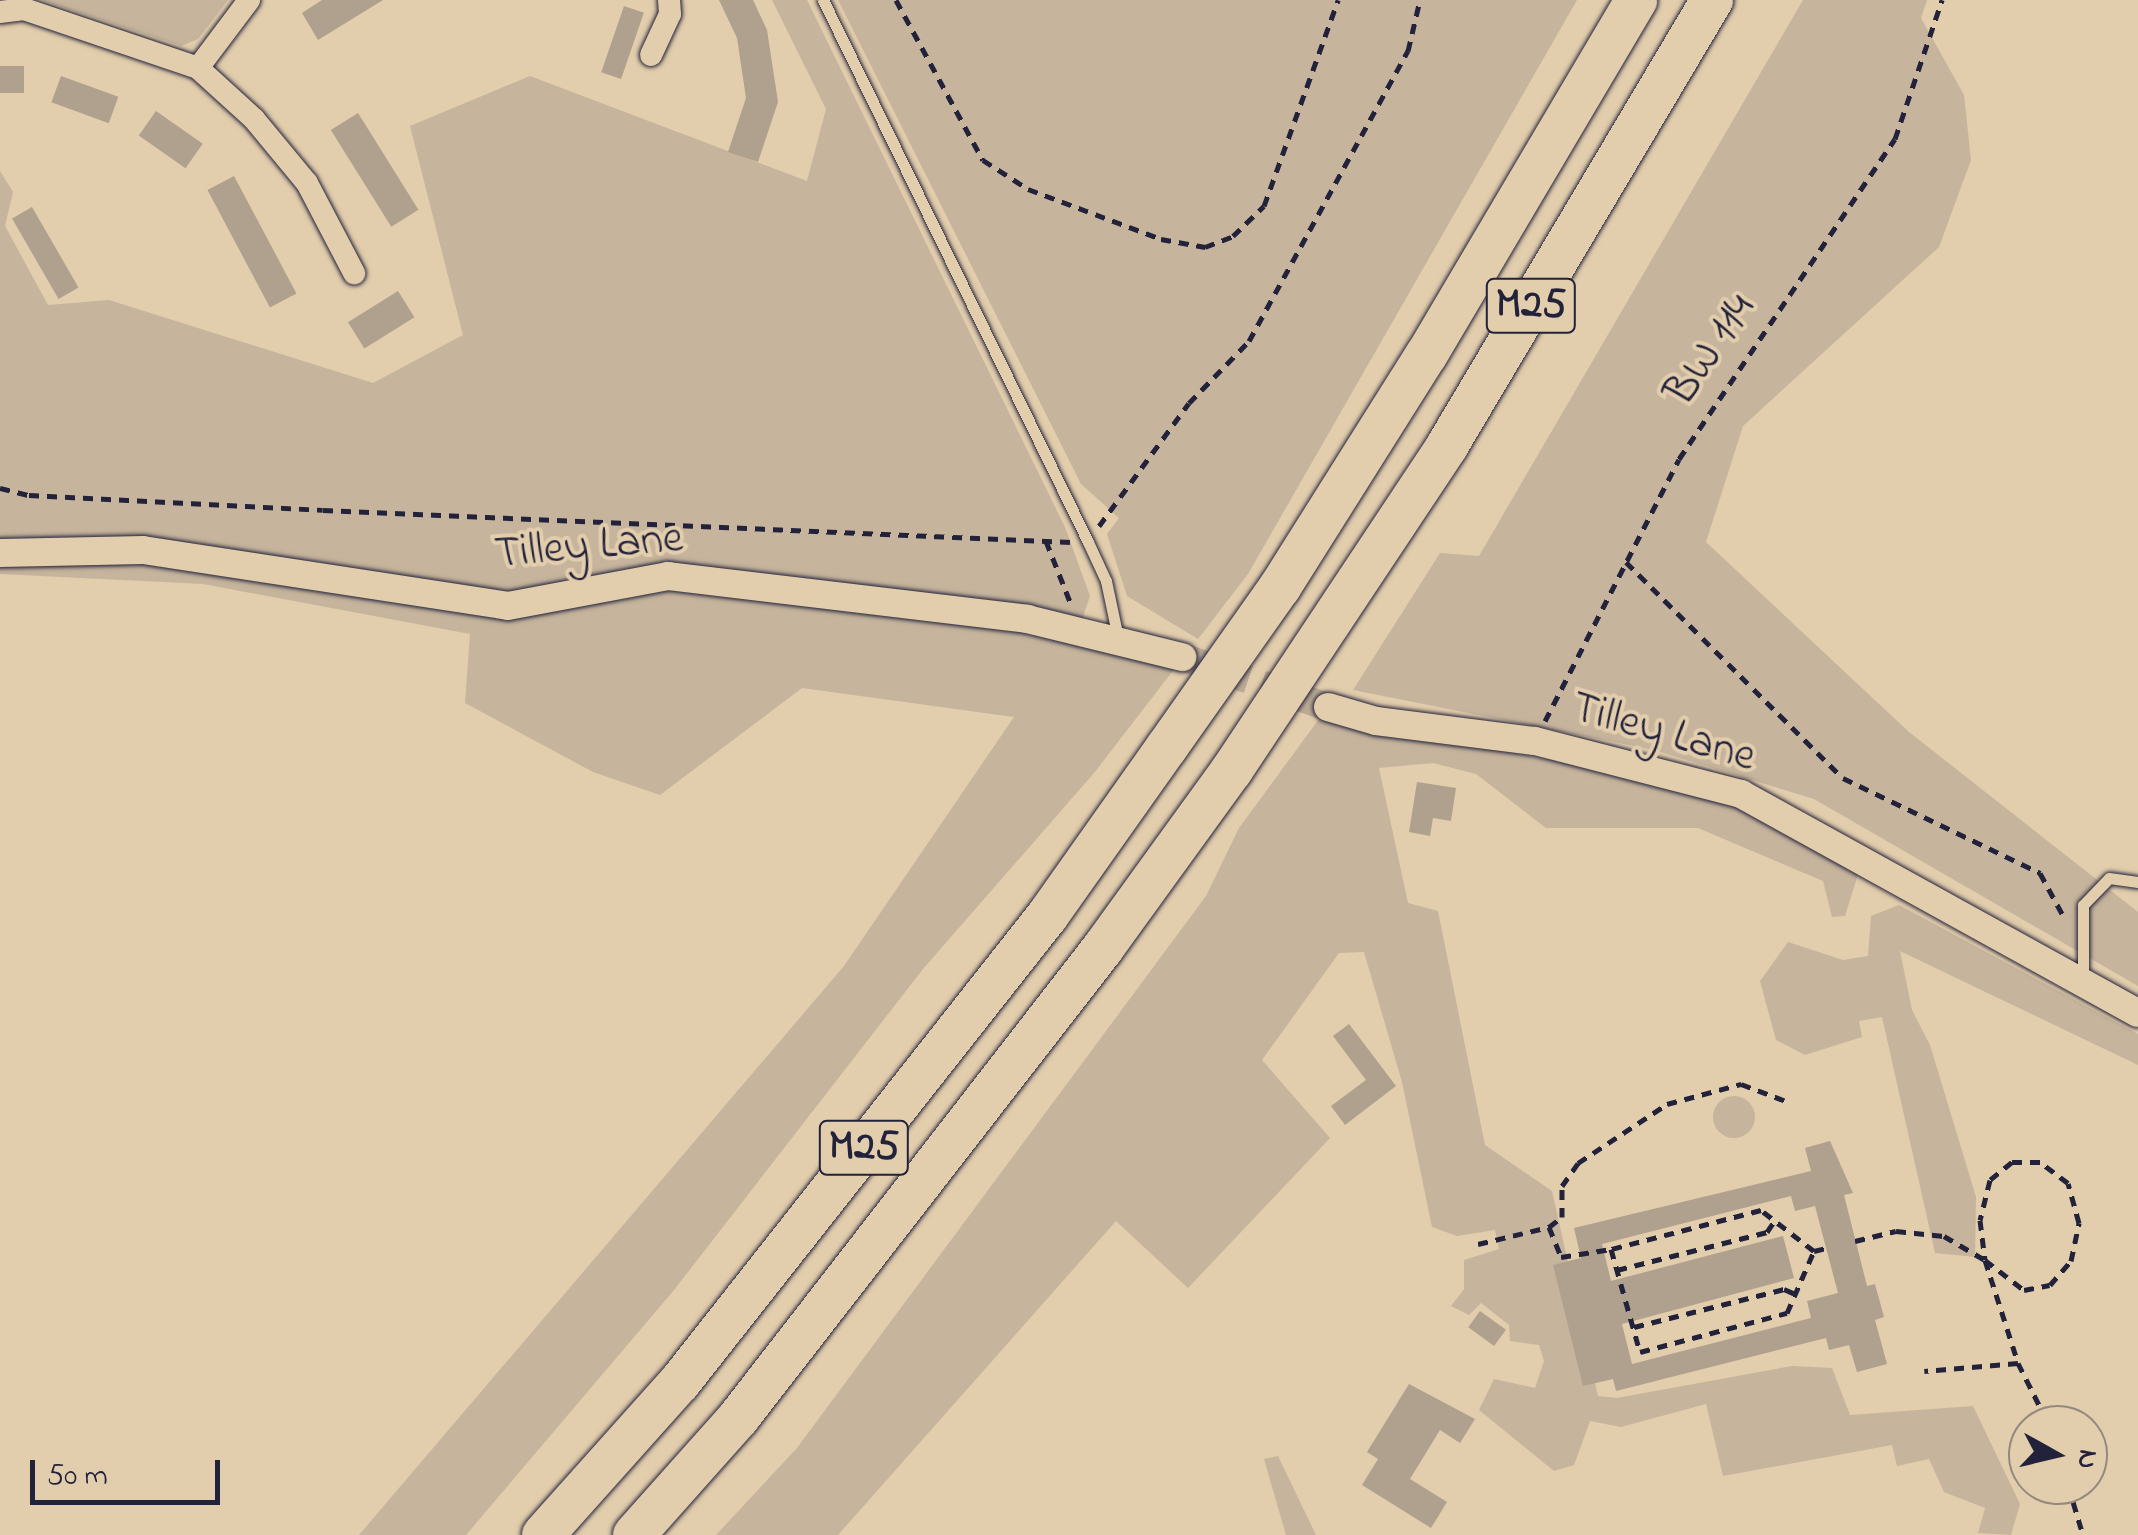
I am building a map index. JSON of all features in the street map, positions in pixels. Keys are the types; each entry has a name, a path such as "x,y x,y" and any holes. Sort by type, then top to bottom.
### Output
{"highway":[{"name":"M25","path":"543,1535 680,1382 1048,915 1168,747 1280,587 1427,354 1636,0"},
{"name":"M25","path":"634,1535 752,1402 1102,948 1243,754 1448,446 1712,0"}],"street":[{"path":"198,68 249,0"},
{"path":"651,55 670,14 669,0"},
{"path":"0,12 24,4 198,68 254,119 306,183 354,273"},
{"name":"Tilley Lane","path":"0,553 142,550 508,606 668,576 1028,618 1182,657"},
{"name":"Tilley Lane","path":"1328,707 1376,721 1535,741 1741,794 2138,1012"}],"lane":[{"path":"824,0 1106,581 1118,638"},
{"path":"2083,982 2083,905 2094,887 2109,878 2138,882"}],"path":[{"path":"896,0 983,160 1028,189 1161,239 1205,247 1233,236 1264,206 1338,0"},
{"path":"0,488 29,496 1088,542 1189,403 1249,341 1408,51 1420,0"},
{"name":"BW 114","path":"1535,741 1679,459 1895,140 1942,0"},
{"path":"1046,541 1078,620"},
{"path":"1626,562 1844,778 2040,873 2083,952"},
{"path":"1478,1244 1548,1227 1562,1217 1562,1186 1578,1164 1667,1104 1741,1084 1786,1101"},
{"path":"1856,1241 1896,1231 1944,1236 1985,1260 2024,1290 2050,1285 2071,1261 2079,1224 2068,1184 2040,1162 2012,1162 1990,1180 1980,1220 1985,1260 2018,1363 2040,1405"},
{"path":"1548,1227 1560,1257 1611,1249 1762,1210 1814,1250 1826,1248"},
{"path":"1617,1270 1767,1232 1775,1220"},
{"path":"1611,1249 1640,1352 1786,1313 1814,1250"},
{"path":"1633,1327 1784,1289 1795,1294"},
{"path":"1924,1371 2018,1363"},
{"path":"2074,1505 2084,1535"}],"shaded area":[{"path":"41,0 228,0 198,39 181,46"},
{"path":"772,0 807,0 1065,527 1090,596 1075,641 1175,668 1094,773 923,969 674,1290 466,1535 359,1535 844,966 1014,717 802,688 660,795 593,772 465,703 470,634 203,584 0,574 0,171 13,192 5,226 48,305 109,300 373,383 463,335 410,126 530,76 807,181 826,109"},
{"path":"838,0 1577,0 1248,574 1198,639 1127,596 1107,534 1119,518 1081,484"},
{"path":"1803,0 1927,0 1921,18 1964,95 1971,160 1939,247 1743,426 1706,542 1909,732 2138,912 2138,986 1814,799 1654,750 1353,690 1440,553 1479,556"},
{"path":"1319,719 1553,760 1738,804 1859,871 1845,916 1832,917 1823,881 1698,828 1546,828 1476,774 1433,763 1379,768 1408,903 1438,911 1485,1145 1552,1191 1598,1396 1617,1398 1792,1366 1832,1368 1850,1415 1973,1406 2008,1479 2008,1505 2020,1505 2011,1535 1978,1533 1985,1508 1944,1492 1929,1459 1897,1466 1892,1445 1723,1476 1706,1404 1621,1427 1590,1421 1574,1465 1554,1471 1479,1410 1494,1379 1535,1388 1544,1361 1539,1345 1510,1341 1509,1325 1481,1303 1469,1315 1451,1306 1464,1289 1464,1260 1499,1249 1495,1230 1457,1236 1432,1227 1402,1082 1364,952 1339,953 1262,1060 1330,1138 1188,1288 1116,1221 838,1535 716,1535 797,1448 1206,896 1239,828"},
{"path":"1899,905 2138,1034 2138,1065 1900,951 1912,1010 1930,1045 1976,1197 1975,1257 1935,1253 1882,1017 1859,1021 1862,1037 1805,1055 1776,1040 1760,981 1788,942 1843,960 1868,956 1871,916"},
{"path":"1734,1096 1749,1102 1755,1117 1749,1132 1734,1138 1719,1132 1713,1117 1719,1102"},
{"path":"1278,1456 1316,1535 1286,1535 1264,1459"}],"building":[{"path":"322,0 383,0 318,40 302,13"},
{"path":"719,0 753,0 767,30 778,102 758,162 728,152 746,98 737,38"},
{"path":"624,6 644,13 621,79 601,72"},
{"path":"0,66 24,66 24,93 0,93"},
{"path":"61,76 118,97 109,123 51,102"},
{"path":"156,111 203,144 185,168 139,136"},
{"path":"358,113 418,210 391,227 331,130"},
{"path":"234,176 296,293 270,308 208,190"},
{"path":"32,207 79,288 59,299 12,218"},
{"path":"398,291 414,317 364,349 348,322"},
{"path":"1417,782 1456,788 1451,821 1433,818 1430,836 1409,832"},
{"path":"1349,1024 1396,1086 1345,1125 1331,1106 1366,1080 1333,1036"},
{"path":"1830,1141 1853,1193 1844,1195 1867,1286 1875,1284 1884,1317 1875,1320 1887,1364 1857,1372 1849,1345 1829,1350 1826,1338 1616,1391 1613,1379 1583,1386 1553,1265 1581,1258 1574,1228 1811,1171 1805,1148","holes":["1791,1196 1795,1211 1815,1206 1838,1293 1807,1301 1811,1318 1632,1364 1622,1324 1794,1278 1783,1236 1611,1281 1602,1244"]},
{"path":"1480,1311 1506,1330 1494,1346 1468,1327"},
{"path":"1409,1384 1475,1419 1460,1443 1440,1430 1410,1479 1447,1502 1431,1528 1362,1485 1378,1459 1367,1452"}],"tunnel":[{"path":"1182,657 1328,707"}]}
